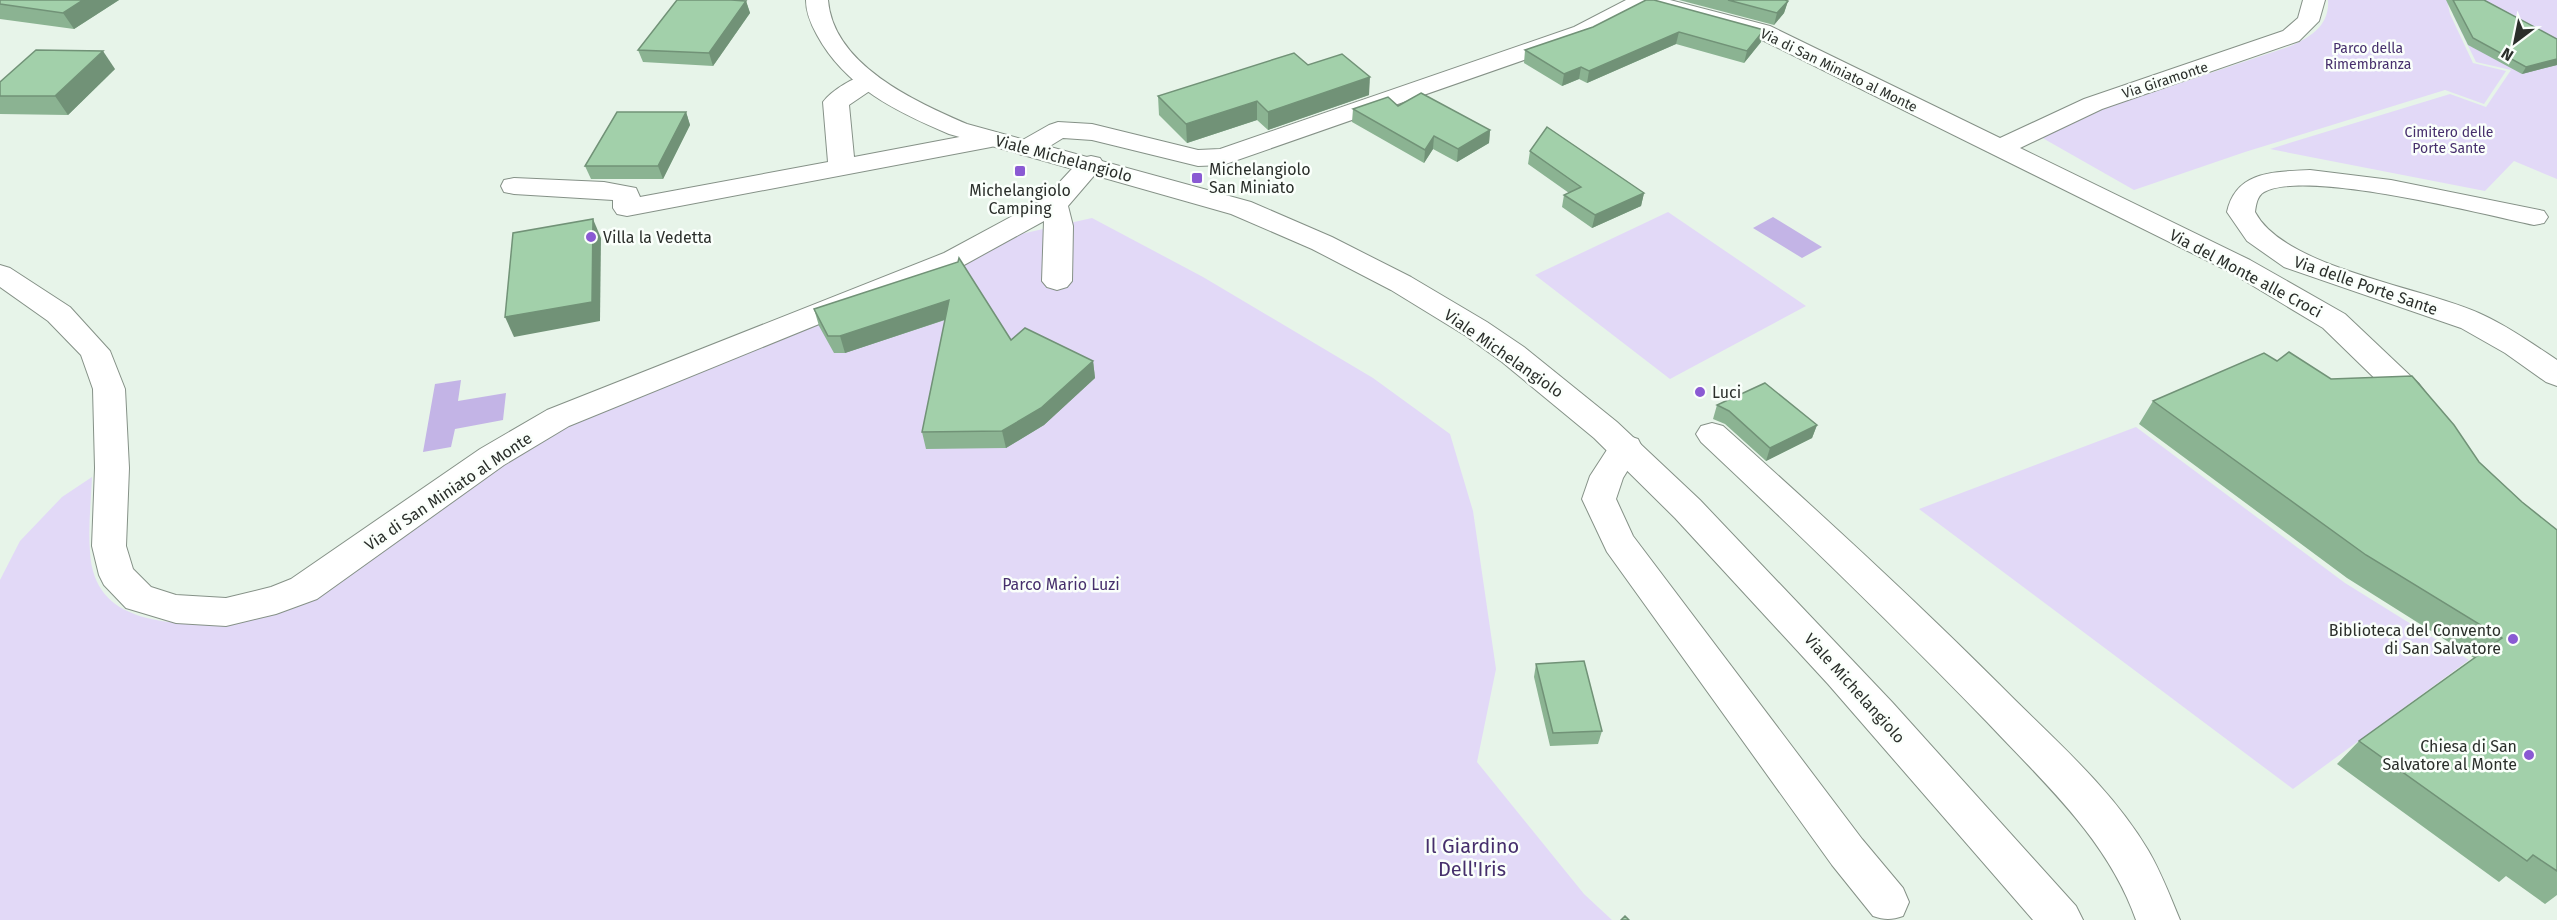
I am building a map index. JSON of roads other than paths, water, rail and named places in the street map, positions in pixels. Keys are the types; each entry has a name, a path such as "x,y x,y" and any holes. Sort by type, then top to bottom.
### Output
{"street":[{"name":"Viale Michelangiolo","path":"817,0 817,9 829,38 843,57 868,81 928,116 958,129 991,139 1091,164 1241,208 1285,226 1433,303 1488,337 1547,380 1626,447 1818,647 2061,920"},
{"name":"Via di San Miniato al Monte","path":"1028,148 1058,130 1071,130 1092,132 1198,158 1223,157 1582,32 1643,0 1762,31 1999,148"},
{"name":"Via Giramonte","path":"1999,148 2093,104 2291,36 2306,26 2313,12 2314,0"},
{"path":"842,167 836,102 868,81"},
{"path":"514,186 604,190 626,194 627,208 991,139"},
{"name":"Via del Monte alle Croci","path":"1999,148 2240,266 2334,321 2408,392 2438,427"},
{"name":"Via di San Miniato al Monte","path":"0,274 59,314 95,351 109,389 112,468 109,546 117,575 139,598 176,609 226,612 276,600 304,589 492,457 558,418 954,259 1054,205 1091,164"},
{"name":"Via delle Porte Sante","path":"2534,217 2390,188 2304,177 2285,178 2257,184 2244,197 2241,212 2255,233 2294,261 2472,321 2516,346 2557,375"},
{"path":"1054,205 1059,226 1057,281"},
{"path":"1712,434 1801,515 1954,663 2087,802 2126,849 2158,920"},
{"path":"1626,447 1607,476 1599,499 1619,543 1847,852 1888,902"}],"place":[{"name":"Michelangiolo Camping","path":"1020,171"},
{"name":"Michelangiolo San Miniato","path":"1197,178"},
{"name":"Villa la Vedetta","path":"591,237"},
{"name":"Luci","path":"1700,392"},
{"name":"Biblioteca del Convento di San Salvatore","path":"2513,639"},
{"name":"Chiesa di San Salvatore al Monte","path":"2529,755"}],"park label":[{"name":"Parco della Rimembranza","path":"2368,56"},
{"name":"Cimitero delle Porte Sante","path":"2449,140"},
{"name":"Parco Mario Luzi","path":"1061,584"},
{"name":"Il Giardino Dell'Iris","path":"1472,858"}]}
